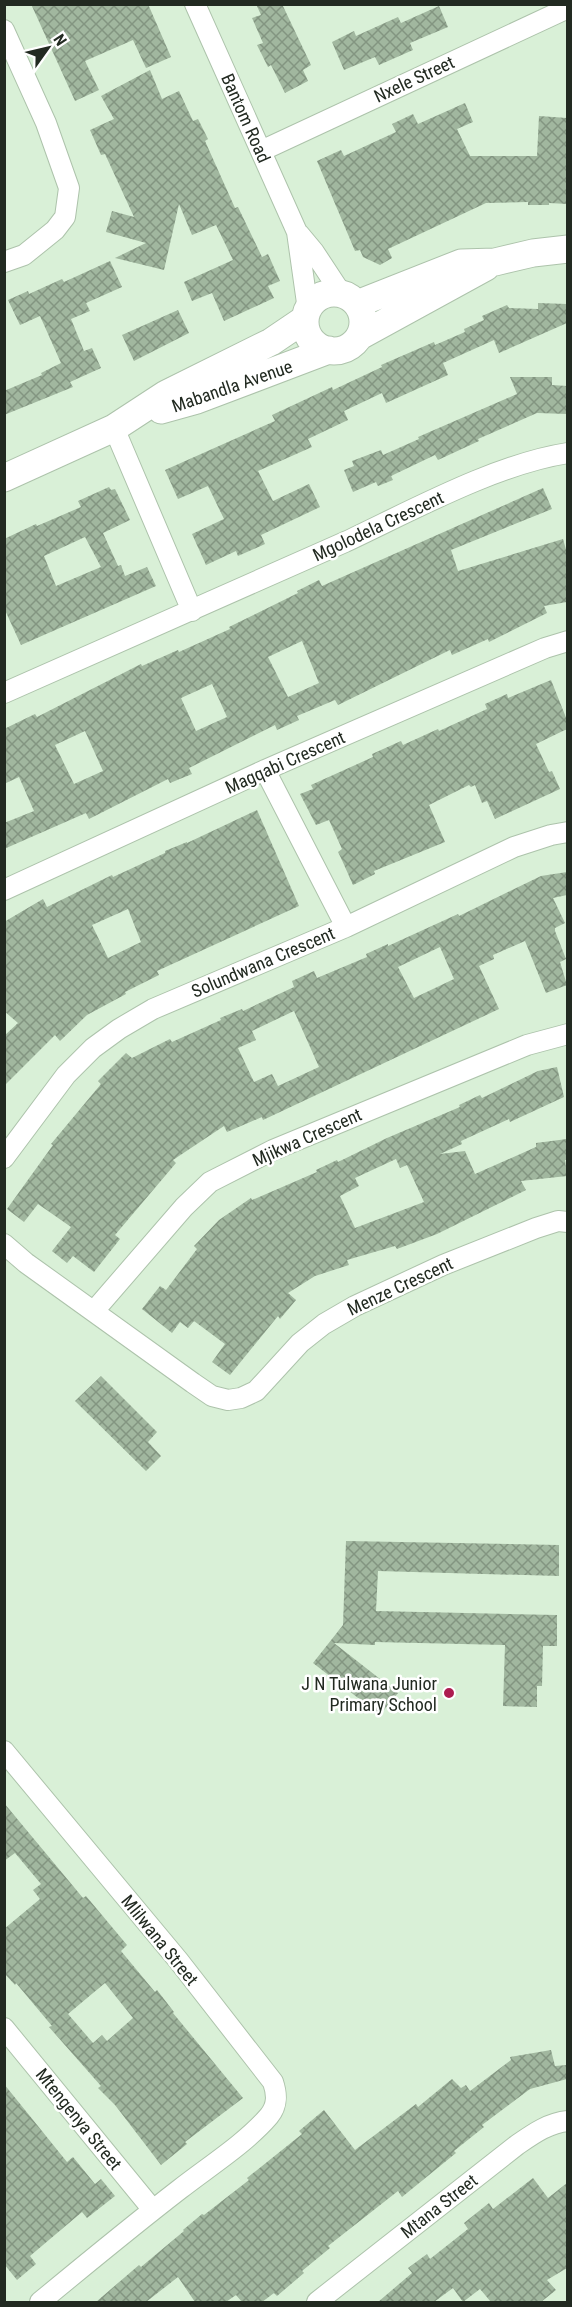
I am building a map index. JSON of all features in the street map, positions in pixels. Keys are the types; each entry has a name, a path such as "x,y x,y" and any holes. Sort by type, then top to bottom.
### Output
{"street":[{"name":"Bantom Road","path":"195,4 297,232 349,299"},
{"name":"Nxele Street","path":"261,151 567,8"},
{"path":"4,30 46,123 69,188 65,218 55,230 24,255 4,262"},
{"name":"Bantom Road","path":"297,232 307,314"},
{"path":"349,299 461,263 495,262 533,253 567,249"},
{"path":"360,336 363,323 362,313 349,299 331,293 314,301 307,314 306,330 319,346 329,350 339,350 348,347 360,336 495,262"},
{"name":"Mabandla Avenue","path":"4,478 123,422 166,394 271,342 307,314"},
{"name":"Mabandla Avenue","path":"123,422 197,400 329,350"},
{"path":"123,422 192,611"},
{"name":"Mgolodela Crescent","path":"4,693 192,611 472,483 528,462 567,453"},
{"name":"Magqabi Crescent","path":"4,890 265,770 567,640"},
{"path":"265,770 346,927"},
{"name":"Solundwana Crescent","path":"4,1158 66,1075 93,1048 153,1009 346,927 514,847 567,832"},
{"name":"Mjikwa Crescent","path":"94,1311 184,1207 210,1182 284,1145 527,1045 567,1034"},
{"name":"Menze Crescent","path":"94,1311 212,1396 228,1400 241,1398 256,1391 300,1343 324,1324 355,1306 443,1265 536,1228 558,1221 567,1222"},
{"path":"4,1244 26,1263 94,1311"},
{"name":"Mlilwana Street","path":"4,1752 178,1960 273,2082 277,2094 275,2106 270,2115 249,2134 40,2302"},
{"name":"Mtengenya Street","path":"4,2028 153,2210"},
{"name":"Mtana Street","path":"317,2302 517,2145 537,2131 556,2122 567,2121"}],"building":[{"path":"31,4 148,4 171,57 146,68 133,40 85,61 99,90 75,101"},
{"path":"256,4 282,4 311,65 303,70 308,81 285,93 271,65 268,67 257,45 263,43 252,18 261,15"},
{"path":"439,6 448,27 410,43 413,50 379,65 375,57 344,70 332,42 354,31 356,36 398,17 401,23"},
{"path":"150,70 162,99 179,91 193,121 198,119 208,139 205,141 235,208 238,207 262,257 268,254 280,281 268,286 274,298 224,321 212,293 192,301 184,282 233,260 216,225 192,235 179,204 164,270 115,258 146,243 106,232 112,211 134,217 105,154 101,155 90,130 114,119 101,96"},
{"path":"465,103 473,122 457,129 470,156 537,156 539,116 567,118 567,204 486,203 388,249 392,258 380,265 363,257 360,250 355,251 317,161 341,150 344,156 396,132 392,124 413,114 418,124"},
{"path":"110,261 122,287 86,303 90,311 71,319 84,351 92,348 101,368 70,382 73,387 4,415 4,391 42,375 41,373 61,363 40,316 20,325 8,300 28,291 29,294 62,279 64,282"},
{"path":"538,303 567,304 567,323 499,353 494,340 443,363 448,375 386,403 382,393 344,411 348,420 308,439 312,447 258,471 273,501 309,484 320,507 261,535 265,544 238,556 236,551 206,565 192,534 224,519 208,486 178,499 165,470 275,421 272,415 332,387 333,390 382,367 381,365 434,342 435,345 465,332 464,329 484,320 482,316 507,305 509,308 538,309"},
{"path":"178,310 189,333 134,361 122,335"},
{"path":"510,377 552,377 552,385 567,386 567,414 537,413 478,439 479,441 438,460 435,455 391,476 393,480 378,486 376,482 353,492 344,470 354,466 352,461 381,450 383,455 419,439 418,437 517,394"},
{"path":"109,487 111,490 115,489 130,520 103,533 125,576 147,567 156,586 21,645 4,608 4,539 81,507 78,501","holes":["85,537 101,567 56,586 44,556"]},
{"path":"543,488 552,509 451,550 458,571 563,539 567,553 567,602 544,606 547,613 489,642 488,639 452,655 450,650 338,705 335,700 297,716 299,720 277,730 275,725 189,768 192,774 170,783 168,779 89,819 86,813 4,849 4,823 34,811 19,777 4,784 4,729 35,714 37,717 141,664 142,666 178,650 179,652 230,629 229,627 298,593 297,591 319,580 322,586","holes":["302,641 319,683 288,697 268,657","212,684 227,717 196,731 181,698","85,731 103,771 74,784 55,745"]},
{"path":"551,680 567,720 567,729 536,744 560,789 495,819 487,801 482,803 475,785 471,787 469,785 429,805 445,842 374,871 375,874 353,885 338,852 342,849 329,820 316,825 300,794 313,789 311,785 373,757 372,754 401,741 403,745 438,729 439,731 487,709 485,704 507,694 508,698"},
{"path":"257,810 299,906 157,971 159,975 87,1015 60,1041 55,1035 4,1086 4,1036 18,1023 4,1011 4,922 43,899 47,907 112,875 113,877 165,851","holes":["128,909 141,942 108,958 92,925"]},
{"path":"567,872 567,895 553,898 565,923 555,928 555,931 566,959 560,962 567,985 546,993 525,941 493,955 494,959 479,966 499,1009 263,1120 262,1117 227,1132 224,1126 173,1160 176,1163 115,1235 120,1239 94,1272 73,1256 67,1263 52,1251 71,1227 38,1204 24,1222 7,1209 53,1145 51,1144 101,1084 98,1081 126,1053 132,1058 170,1039 172,1042 221,1020 220,1018 242,1009 243,1011 294,987 292,981 314,971 317,978 367,957 366,954 388,944 388,946 458,914 459,916 541,876","holes":["440,947 454,979 414,998 398,967","294,1011 319,1067 278,1086 272,1074 254,1082 238,1048 256,1040 252,1031"]},
{"path":"557,1067 564,1097 461,1141 462,1144 440,1154 465,1151 475,1174 536,1147 536,1143 567,1139 567,1160 565,1160 567,1176 521,1181 526,1190 437,1234 397,1249 395,1246 347,1260 349,1265 315,1276 288,1293 296,1300 280,1319 278,1316 230,1375 212,1362 225,1344 194,1321 188,1328 180,1322 172,1333 142,1309 160,1286 166,1290 197,1249 194,1246 219,1220 251,1198 252,1200 317,1172 316,1170 337,1160 338,1162 460,1107 459,1105 480,1095 482,1098 538,1071","holes":["396,1159 400,1168 407,1165 424,1202 355,1228 340,1196 359,1186 355,1178"]},
{"path":"101,1376 157,1432 148,1442 161,1456 146,1471 75,1401"},
{"path":"346,1541 559,1545 559,1576 378,1571 376,1611 557,1615 557,1646 543,1646 542,1686 537,1686 537,1707 503,1706 505,1645 334,1643 398,1693 380,1715 313,1663 343,1625"},
{"path":"4,1803 83,1898 86,1896 127,1945 121,1951 155,1992 157,1990 173,2013 243,2098 185,2142 187,2144 161,2165 115,2105 98,2088 101,2086 49,2027 52,2026 16,1983 15,1985 4,1973 4,1929 40,1899 33,1890 41,1884 15,1853 4,1861","holes":["105,1983 133,2018 107,2041 102,2035 93,2043 68,2014"]},
{"path":"551,2050 555,2066 567,2065 567,2079 530,2089 482,2125 484,2127 454,2151 456,2153 402,2197 398,2191 328,2246 330,2248 277,2296 274,2293 262,2302 242,2302 236,2295 226,2302 195,2302 178,2277 146,2302 96,2302 139,2265 141,2267 202,2214 204,2215 249,2180 247,2178 302,2134 299,2131 324,2110 355,2150 416,2104 418,2107 452,2079 461,2088 466,2085 470,2091 511,2060 510,2057"},
{"path":"4,2084 67,2162 73,2157 95,2184 101,2179 115,2196 87,2218 82,2212 30,2256 36,2264 17,2280 4,2264"},
{"path":"533,2178 548,2198 567,2183 567,2268 547,2280 556,2290 541,2302 491,2302 480,2289 463,2302 453,2288 434,2302 378,2302 412,2273 408,2268 427,2254 430,2259 468,2229 464,2223 489,2203 493,2209"}],"place":[{"name":"J N Tulwana Junior Primary School","path":"449,1693"}]}
